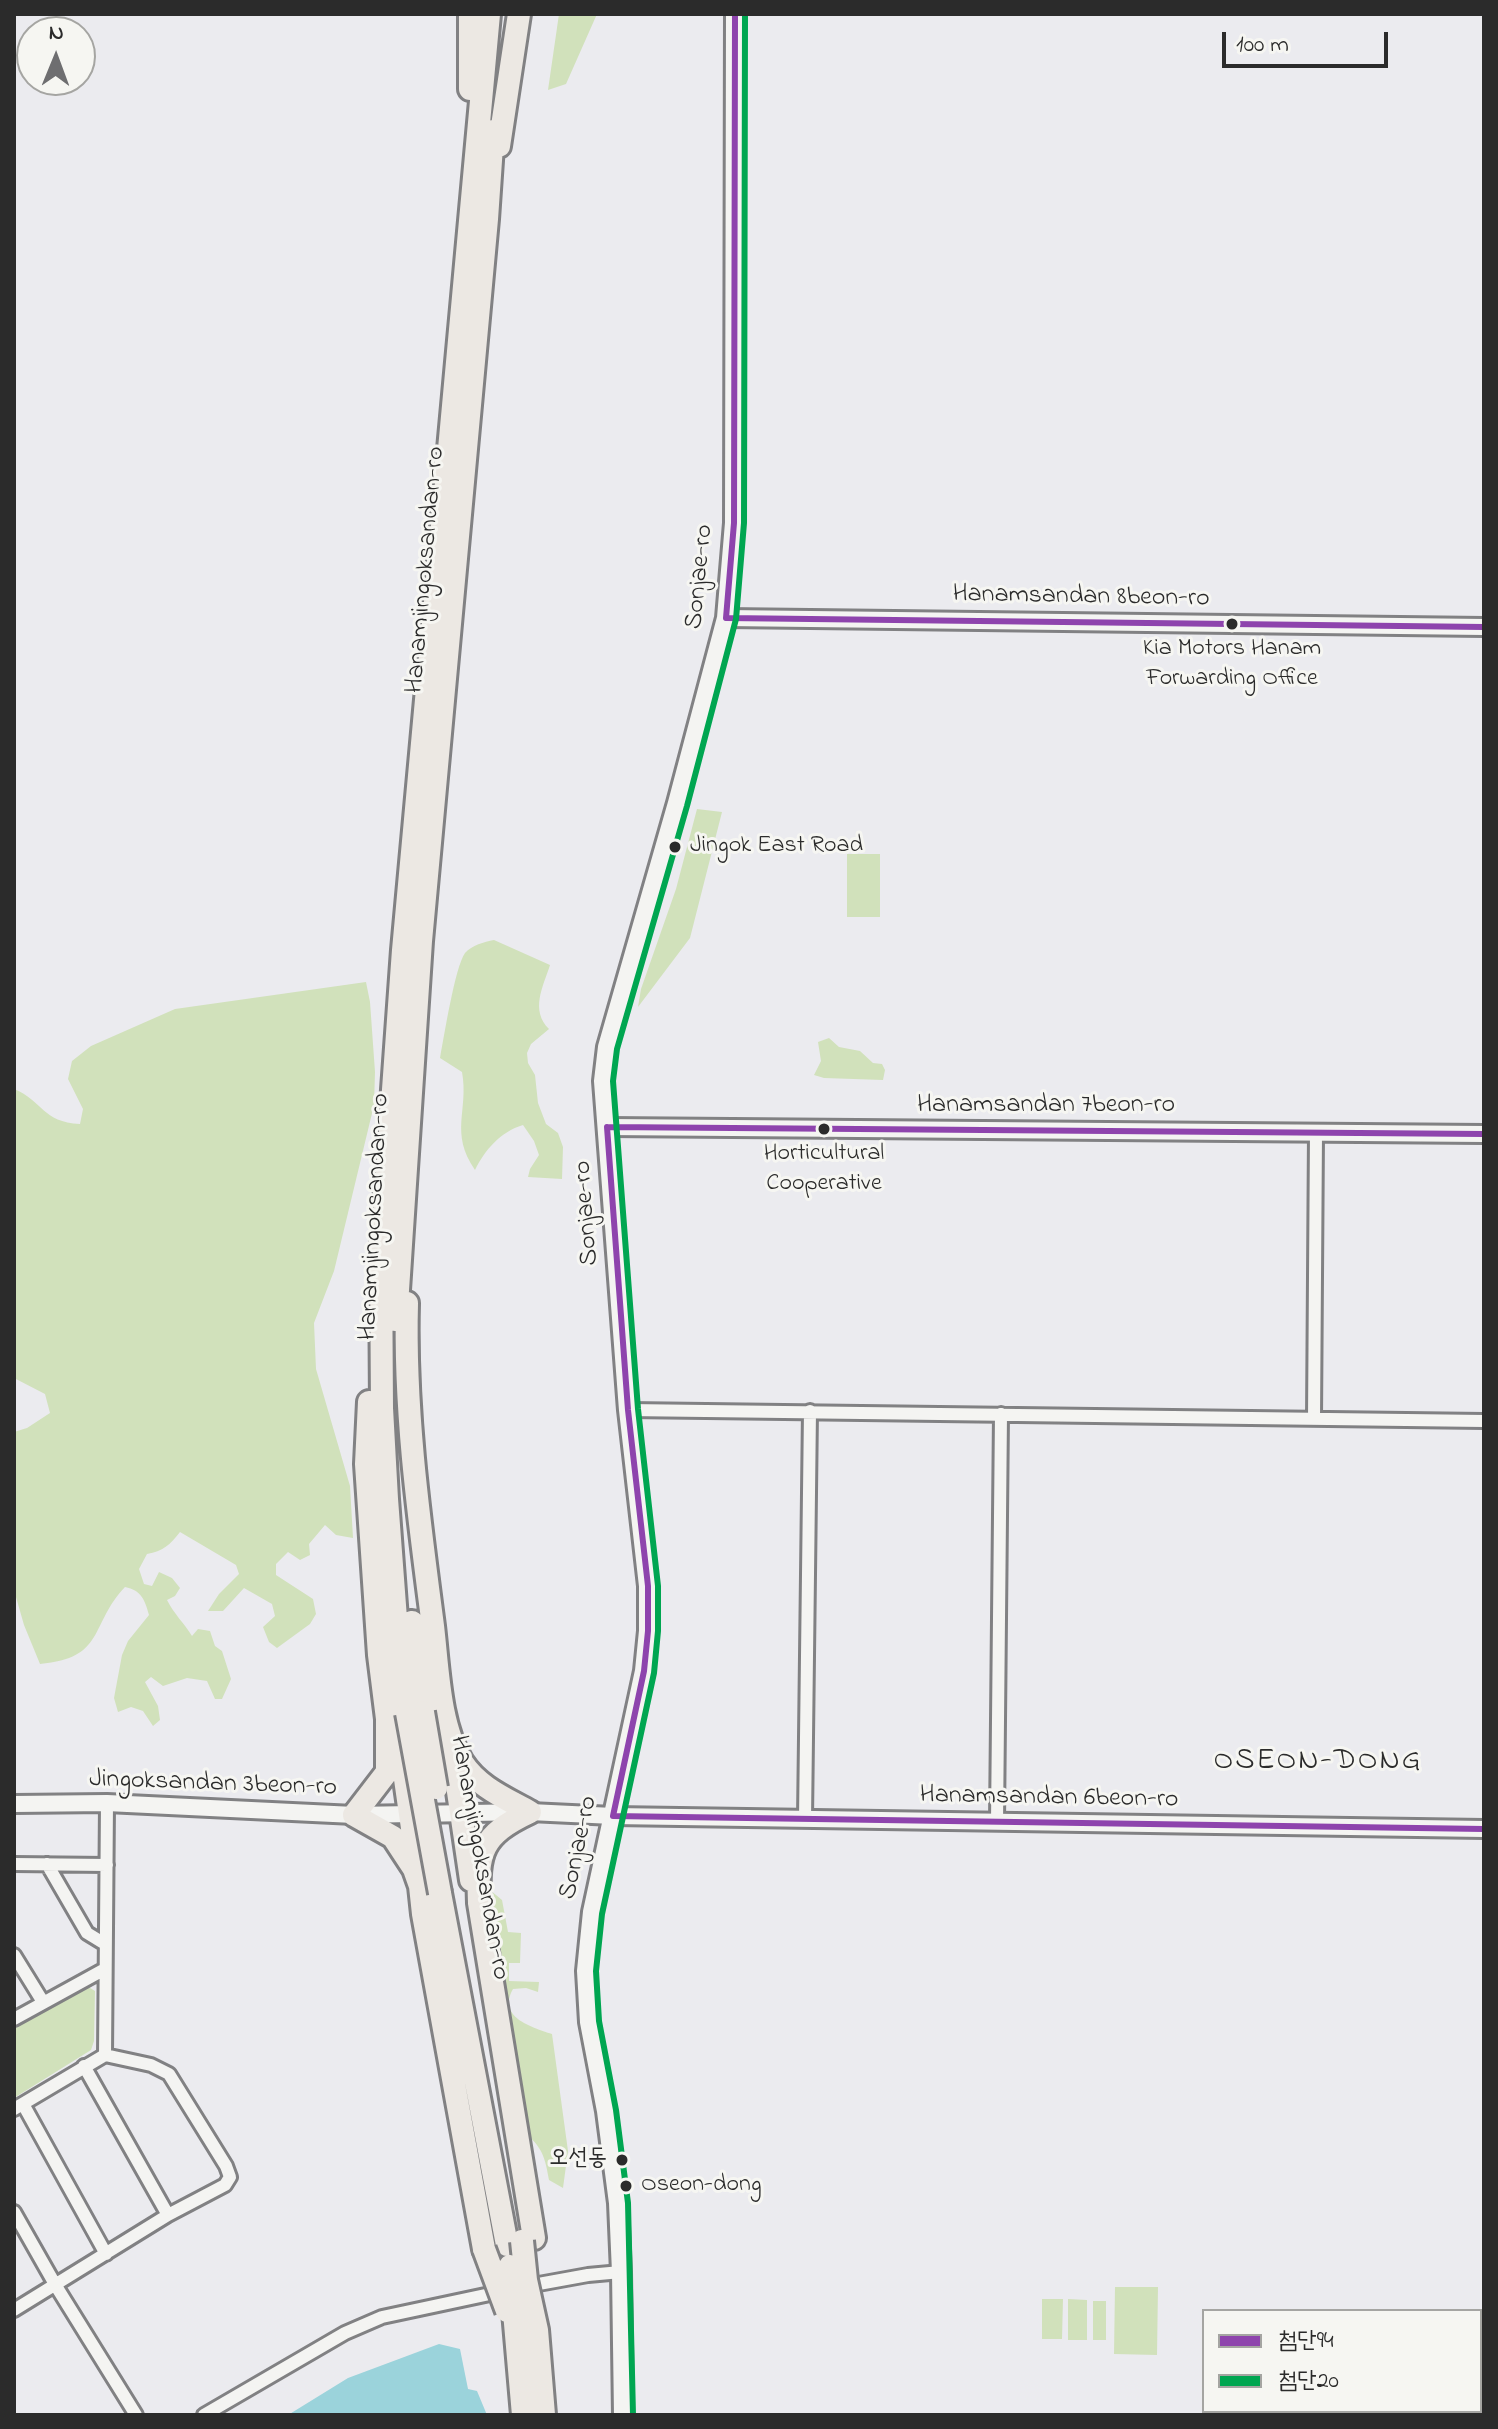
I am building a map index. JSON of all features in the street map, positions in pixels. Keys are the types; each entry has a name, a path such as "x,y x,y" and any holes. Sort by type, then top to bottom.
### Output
{"highway":[{"path":"470,14 479,217"},
{"path":"479,217 489,14"},
{"name":"Hanamjingoksandan-ro","path":"502,14 479,217 412,946 382,1408 397,1632 406,1715 438,1890 521,2241 537,2330 544,2415"},
{"path":"479,217 519,14"},
{"path":"390,1256 407,1303 408,1396 418,1507 470,1876 479,1903"},
{"path":"406,1715 405,1779 410,1814 438,1890"},
{"path":"406,1715 387,1772 354,1815 393,1837 414,1869 438,1890"},
{"path":"449,1733 461,1761 477,1781 530,1812"},
{"path":"521,2241 479,1903 478,1867 489,1840 503,1825 530,1812"},
{"path":"438,1890 423,1914 484,2249 515,2332"},
{"name":"Hanamjingoksandan-ro","path":"521,2241 512,2277 523,2415"}],"main road":[{"name":"Sonjae-ro","path":"623,2415 618,2203 606,2111 589,2022 586,1971 592,1912 644,1671 648,1586 628,1410 603,1081 607,1047 726,618 734,523 735,14"}],"street":[{"name":"Hanamsandan 8beon-ro","path":"726,618 1484,627"},
{"name":"Hanamsandan 7beon-ro","path":"607,1127 1484,1134"},
{"path":"1314,1419 1316,1133"},
{"path":"628,1410 1484,1421"},
{"path":"805,1819 810,1411"},
{"path":"997,1822 1001,1414"},
{"path":"105,2055 107,1803"},
{"name":"Jingoksandan 3beon-ro","path":"14,1804 107,1803 354,1815 530,1812"},
{"name":"Hanamsandan 6beon-ro","path":"530,1812 613,1816 1484,1829"},
{"path":"14,1864 107,1865"},
{"path":"47,1864 87,1933 105,1944"},
{"path":"14,1955 43,2002"},
{"path":"14,2019 105,1969"},
{"path":"14,2310 56,2286 168,2215 225,2185 230,2177 169,2074 151,2065 105,2055 18,2106 106,2254"},
{"path":"84,2066 168,2215"},
{"path":"14,2212 136,2415"},
{"path":"204,2415 345,2333 382,2317 554,2281 621,2272"}],"green space":[{"path":"559,14 597,14 566,84 548,90"},
{"path":"697,809 722,812 690,938 638,1007 641,989 676,889"},
{"path":"847,854 880,854 880,917 847,917"},
{"path":"494,940 550,965 539,1006 543,1022 549,1029 531,1044 527,1053 546,1124 558,1133 563,1147 562,1179 528,1177 539,1155 523,1125 507,1132 494,1143 475,1170 463,1144 462,1072 440,1058 461,961 471,948"},
{"path":"366,982 375,1072 374,1105 334,1271 314,1323 316,1369 350,1486 353,1538 336,1535 325,1525 309,1544 310,1555 300,1560 288,1552 276,1564 276,1575 313,1599 316,1614 310,1624 277,1648 269,1642 263,1627 275,1616 272,1604 244,1588 223,1611 208,1611 219,1594 239,1574 236,1565 180,1532 166,1547 147,1554 139,1569 144,1584 152,1586 159,1572 172,1578 180,1588 175,1596 167,1600 192,1636 198,1629 210,1631 215,1646 222,1651 231,1679 222,1699 215,1699 207,1681 187,1678 163,1686 151,1677 145,1682 158,1706 160,1720 153,1726 143,1711 131,1707 118,1712 114,1698 122,1655 128,1641 149,1615 139,1593 125,1587 94,1638 76,1655 40,1664 14,1590 14,1432 27,1428 50,1413 45,1394 14,1378 14,1089 50,1115 80,1124 83,1109 68,1079 72,1061 91,1046 175,1009"},
{"path":"829,1038 839,1047 860,1051 873,1063 882,1064 885,1070 883,1080 814,1075 821,1061 818,1042"},
{"path":"490,1890 502,1900 508,1932 521,1933 520,1963 509,1963 509,1981 539,1982 538,1992 526,1988 513,1989 509,2007 519,2019 552,2034 568,2151 563,2188 549,2180 542,2152 523,2131 487,1899"},
{"path":"85,1985 95,1991 91,2050 14,2098 14,2029"},
{"path":"1115,2287 1158,2287 1157,2355 1114,2354"},
{"path":"1042,2299 1063,2299 1062,2339 1042,2339"},
{"path":"1068,2299 1087,2300 1087,2340 1068,2340"},
{"path":"1093,2301 1106,2301 1106,2340 1093,2340"}],"water":[{"path":"439,2344 460,2349 468,2389 477,2391 487,2415 288,2415 348,2378"}],"transit line":[{"name":"첨단94","path":"726,618 734,523 735,14"},
{"name":"첨단20","path":"633,2415 628,2203 616,2110 599,2021 596,1971 602,1914 654,1673 658,1586 638,1409 613,1081 617,1049 687,806 736,619 744,523 745,14"},
{"name":"첨단94","path":"726,618 1484,627"},
{"name":"첨단94","path":"607,1127 1484,1134"},
{"name":"첨단94","path":"607,1127 628,1410 648,1586 644,1671 613,1816"},
{"name":"첨단94","path":"613,1816 1484,1829"}],"place":[{"name":"Kia Motors Hanam Forwarding Office","path":"1232,624"},
{"name":"Jingok East Road","path":"675,847"},
{"name":"Horticultural Cooperative","path":"824,1129"},
{"name":"오선동","path":"622,2160"},
{"name":"Oseon-dong","path":"626,2186"}],"district":[{"name":"OSEON-DONG","path":"1318,1763"}]}
